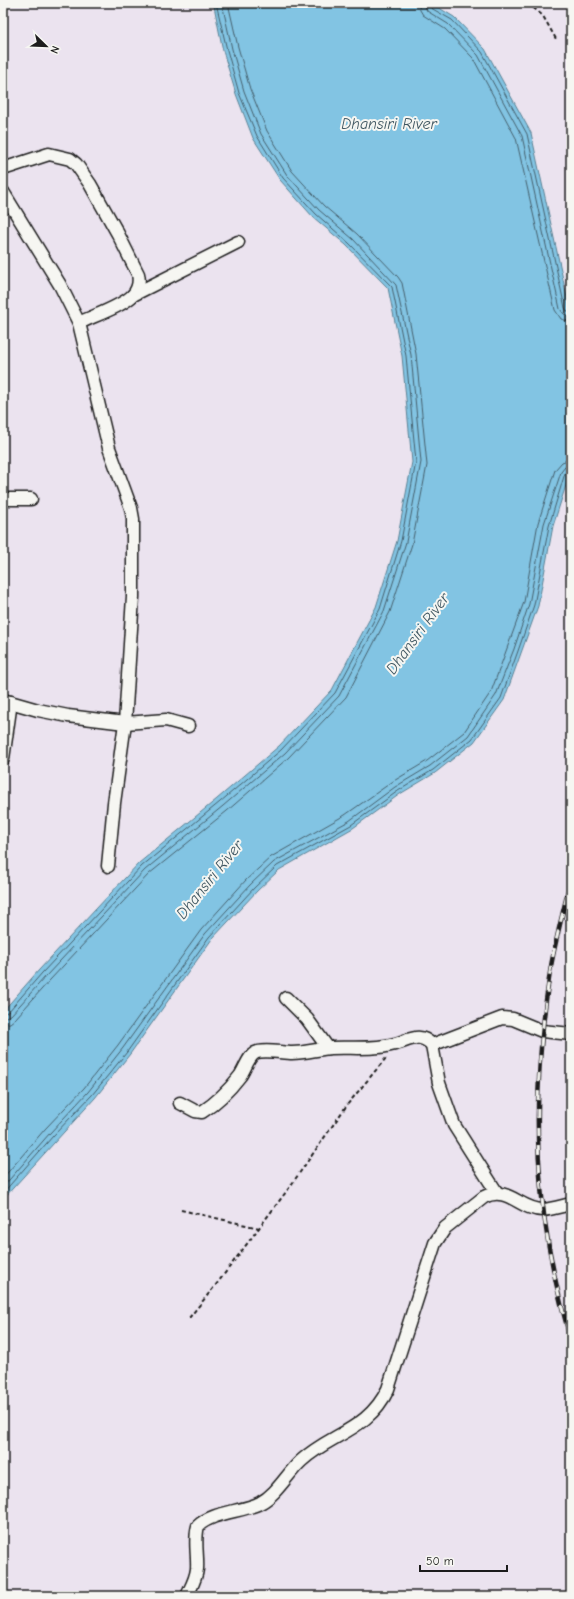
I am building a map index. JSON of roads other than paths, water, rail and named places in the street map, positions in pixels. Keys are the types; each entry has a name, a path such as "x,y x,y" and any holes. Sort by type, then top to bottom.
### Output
{"street":[{"path":"3,169 49,154 70,159 76,164 80,168 118,234 138,274 138,286 134,295"},
{"path":"3,192 7,205 60,285 79,323 110,448 131,508 133,519 133,597 125,723 114,804 108,866"},
{"path":"79,323 124,302 134,295 238,242"},
{"path":"3,499 31,499"},
{"path":"3,759 7,701 38,710 68,716 125,723 166,720 188,726"},
{"path":"286,998 307,1019 328,1048"},
{"path":"432,1045 502,1018 513,1019 542,1031 571,1034"},
{"path":"180,1104 202,1112 234,1084 252,1056 258,1052 299,1053 328,1048 381,1047 397,1044 414,1038 422,1038 427,1040 432,1045 439,1083 454,1125 497,1193"},
{"path":"188,1596 196,1576 196,1543 198,1526 208,1519 261,1502 268,1497 308,1455 345,1433 363,1420 383,1399 435,1243 445,1228 491,1193 505,1195 542,1210 571,1204"}],"water":[{"name":"Dhansiri River","path":"211,3 431,3 454,17 485,49 531,133 571,316 571,464 568,479 553,526 538,606 504,700 474,742 435,773 400,794 353,828 279,870 257,891 212,939 130,1054 95,1098 3,1199 3,1011 39,970 139,863 279,746 332,690 376,607 397,541 412,462 402,356 388,288 346,245 313,217 280,180 253,138 236,94 223,51 214,6"}],"railway":[{"path":"567,3 571,9"},
{"path":"571,878 550,972 540,1066 538,1112 542,1202 558,1293 571,1340"}]}
